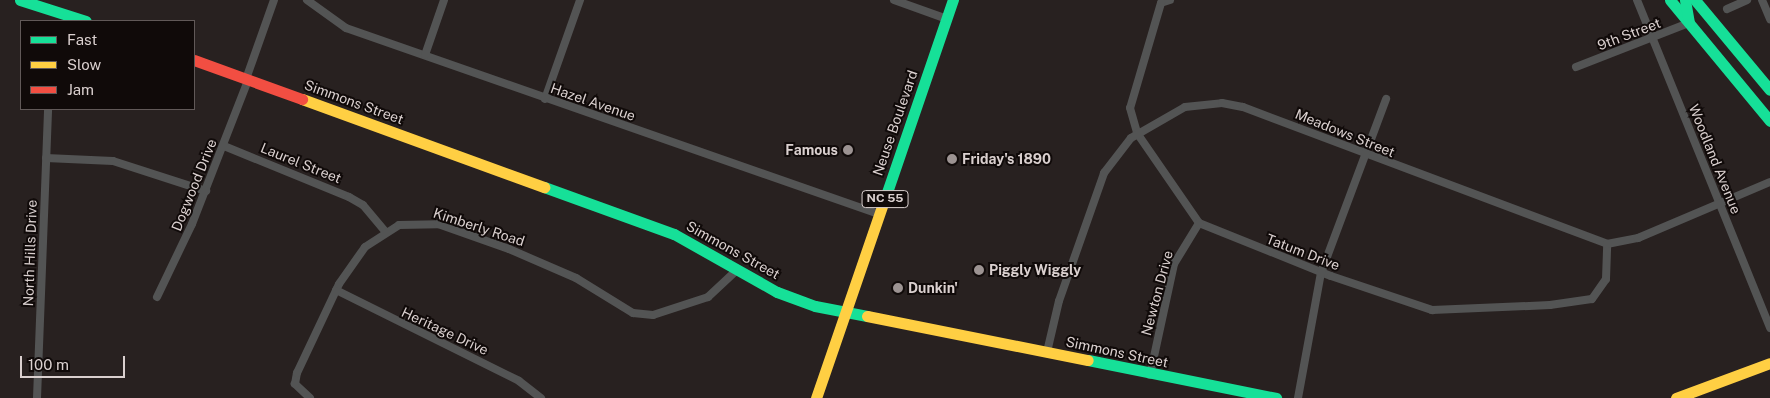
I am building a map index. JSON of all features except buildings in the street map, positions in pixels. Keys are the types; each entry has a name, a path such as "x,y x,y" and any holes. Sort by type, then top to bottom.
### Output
{"street":[{"path":"20,0 79,20"},
{"path":"247,80 274,0"},
{"name":"Hazel Avenue","path":"307,0 346,28 879,214"},
{"path":"425,55 444,0"},
{"path":"545,99 580,0"},
{"path":"894,0 948,19"},
{"name":"Neuse Boulevard","path":"816,398 954,0"},
{"path":"1170,0 1161,3 1137,76 1130,108 1137,133 1199,223"},
{"name":"Woodland Avenue","path":"1637,0 1770,328"},
{"path":"1670,0 1770,121"},
{"path":"1685,0 1689,23"},
{"path":"1695,0 1770,90"},
{"path":"1727,9 1747,0"},
{"path":"1762,0 1770,20"},
{"name":"9th Street","path":"1576,67 1653,40 1689,23"},
{"name":"Simmons Street","path":"195,60 666,231 791,298 844,313 1047,352 1150,375 1276,398"},
{"name":"Dogwood Drive","path":"157,297 206,191 247,80"},
{"path":"1298,398 1321,273 1386,99"},
{"name":"Meadows Street","path":"1047,352 1059,301 1104,173 1116,153 1137,133 1185,107 1222,103 1264,114 1365,155 1606,244"},
{"name":"North Hills Drive","path":"37,398 48,110"},
{"name":"Laurel Street","path":"224,146 349,197 363,206 385,231"},
{"path":"46,158 113,161 206,191"},
{"path":"1606,244 1638,238 1770,182"},
{"name":"Kimberly Road","path":"310,398 295,384 297,373 350,264 385,231 418,222 438,224 555,267 633,314 653,315 708,297 738,269"},
{"name":"Tatum Drive","path":"1199,223 1321,273 1432,310 1577,303 1592,299 1606,279 1606,244"},
{"name":"Newton Drive","path":"1150,375 1174,264 1199,223"},
{"name":"Heritage Drive","path":"336,290 519,381 541,398"},
{"path":"1676,398 1770,363"}],"traffic: fast":[{"path":"20,0 83,20"},
{"path":"884,201 953,0"},
{"path":"1670,0 1770,121"},
{"path":"1685,0 1689,23"},
{"path":"1695,0 1770,90"},
{"path":"544,187 674,234 777,292 815,306 867,316"},
{"path":"1088,360 1276,398"}],"traffic: slow":[{"path":"302,99 544,187"},
{"path":"816,398 884,201"},
{"path":"867,316 1088,360"},
{"path":"1676,398 1770,363"}],"traffic: jam":[{"path":"195,60 302,99"}],"place":[{"name":"Famous","path":"848,150"},
{"name":"Friday's 1890","path":"952,159"},
{"name":"Piggly Wiggly","path":"979,270"},
{"name":"Dunkin'","path":"898,288"}]}
